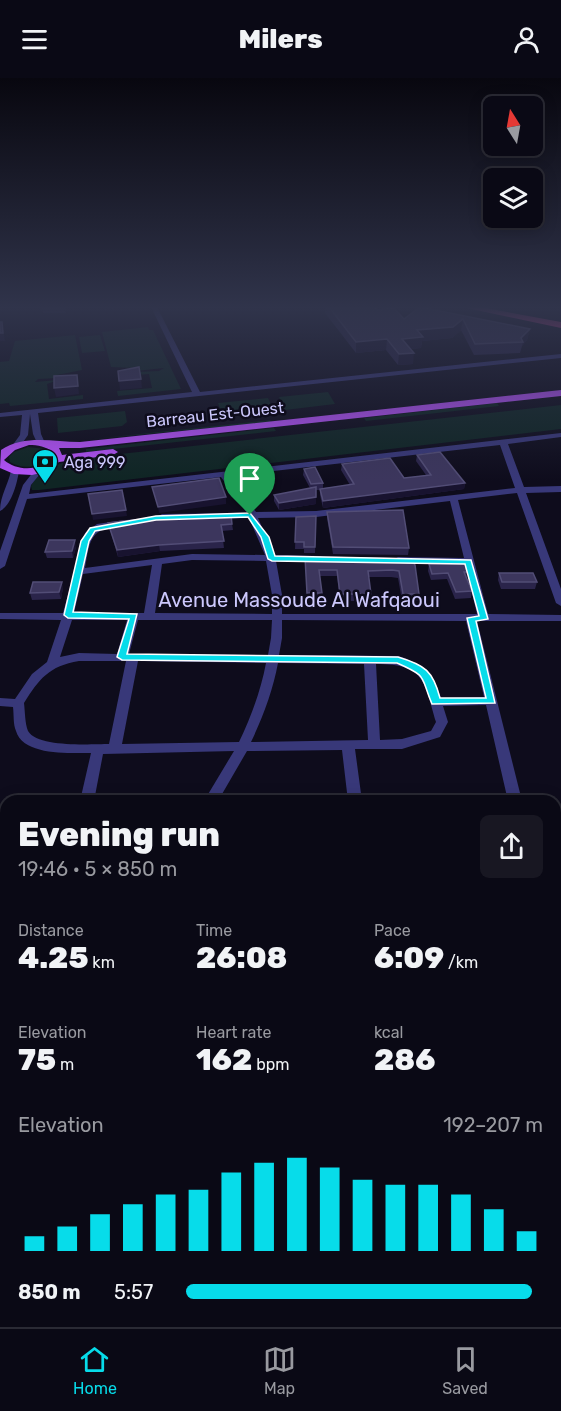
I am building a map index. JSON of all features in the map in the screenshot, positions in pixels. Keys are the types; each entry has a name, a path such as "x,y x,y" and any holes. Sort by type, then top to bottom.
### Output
{"main road":[{"name":"Barreau Est-Ouest","path":"16,446 80,445 561,393"},
{"name":"Barreau Est-Ouest","path":"56,459 561,403"},
{"path":"16,446 3,461 40,469 56,459 58,453 46,444"}],"street":[{"path":"183,365 197,394"},
{"path":"0,415 472,365"},
{"path":"30,412 37,434 46,444"},
{"path":"16,446 24,435 30,412"},
{"path":"23,498 561,435"},
{"path":"503,442 518,490 561,603"},
{"path":"1,503 3,461"},
{"path":"0,566 30,478 40,469"},
{"path":"215,795 261,711 274,658 278,616 272,559 265,537 250,515 246,503 224,475"},
{"path":"53,662 90,531 97,527 141,520 327,513 454,500 518,490 561,489"},
{"path":"454,500 468,561 492,701 514,795"},
{"path":"79,572 192,557 330,560"},
{"path":"149,617 158,560"},
{"path":"387,560 468,561"},
{"name":"Avenue Massoude Al Wafqaoui","path":"0,616 561,618"},
{"path":"115,747 134,616"},
{"path":"79,657 398,660 422,670 430,679 442,722 436,734 402,744 98,749 46,747 31,741 22,732 18,703 37,675 53,662 79,657"},
{"path":"370,659 374,744"},
{"path":"436,702 492,701"},
{"path":"0,702 18,703"},
{"path":"348,745 355,795"},
{"path":"88,795 98,749"}],"green space":[{"path":"0,365 81,365 82,370 57,375 57,378 38,379 35,382 58,380 47,384 49,399 83,395 83,399 10,406 9,403 0,404"},
{"path":"170,365 181,389 118,396 117,391 152,388 149,374 137,375 136,372 159,371 164,368 136,371 134,368 111,367"},
{"path":"328,392 335,404 285,410 279,397"},
{"path":"268,398 274,411 223,416 218,403"},
{"path":"497,403 499,406 366,421 364,418"},
{"path":"561,405 561,429 39,490 32,490 31,486 46,470 84,458"},
{"path":"125,411 127,422 122,426 58,433 57,418"},
{"path":"270,420 271,422 84,440"},
{"path":"274,428 276,431 86,452 86,449"},
{"path":"28,447 46,449 50,456 41,463 25,467 10,462 9,457 14,452"}],"building":[{"path":"139,367 141,379 119,381 118,371"},
{"path":"77,375 78,386 54,388 54,376"},
{"path":"440,452 465,483 323,501 320,489 354,484 342,464 390,458 404,478 431,475 417,455"},
{"path":"315,467 323,483 311,484 304,469"},
{"path":"219,478 226,497 158,507 152,487"},
{"path":"316,487 316,497 279,503 274,495"},
{"path":"122,490 126,510 92,514 88,494"},
{"path":"403,510 409,548 333,547 327,512"},
{"path":"231,515 232,524 221,525 224,541 117,550 108,523 160,517"},
{"path":"316,516 315,547 304,547 304,542 295,542 296,517"},
{"path":"49,540 75,540 72,551 45,552"},
{"path":"305,557 411,559 415,565 419,594 403,594 399,571 392,570 368,571 371,594 340,594 337,570 319,570 322,593 307,593"},
{"path":"465,563 467,572 464,572 472,591 456,592 448,573 432,574 429,564"},
{"path":"499,573 533,573 537,582 502,582"},
{"path":"33,582 62,582 59,592 30,593"}],"place":[{"name":"Aga 999","path":"45,485"}],"route":[{"path":"250,515 265,537 272,559 468,561 484,619 471,618 492,701 436,702 430,679 422,670 409,663 382,658 122,657 134,616 68,615 85,541 92,529 156,518 250,515"}]}
